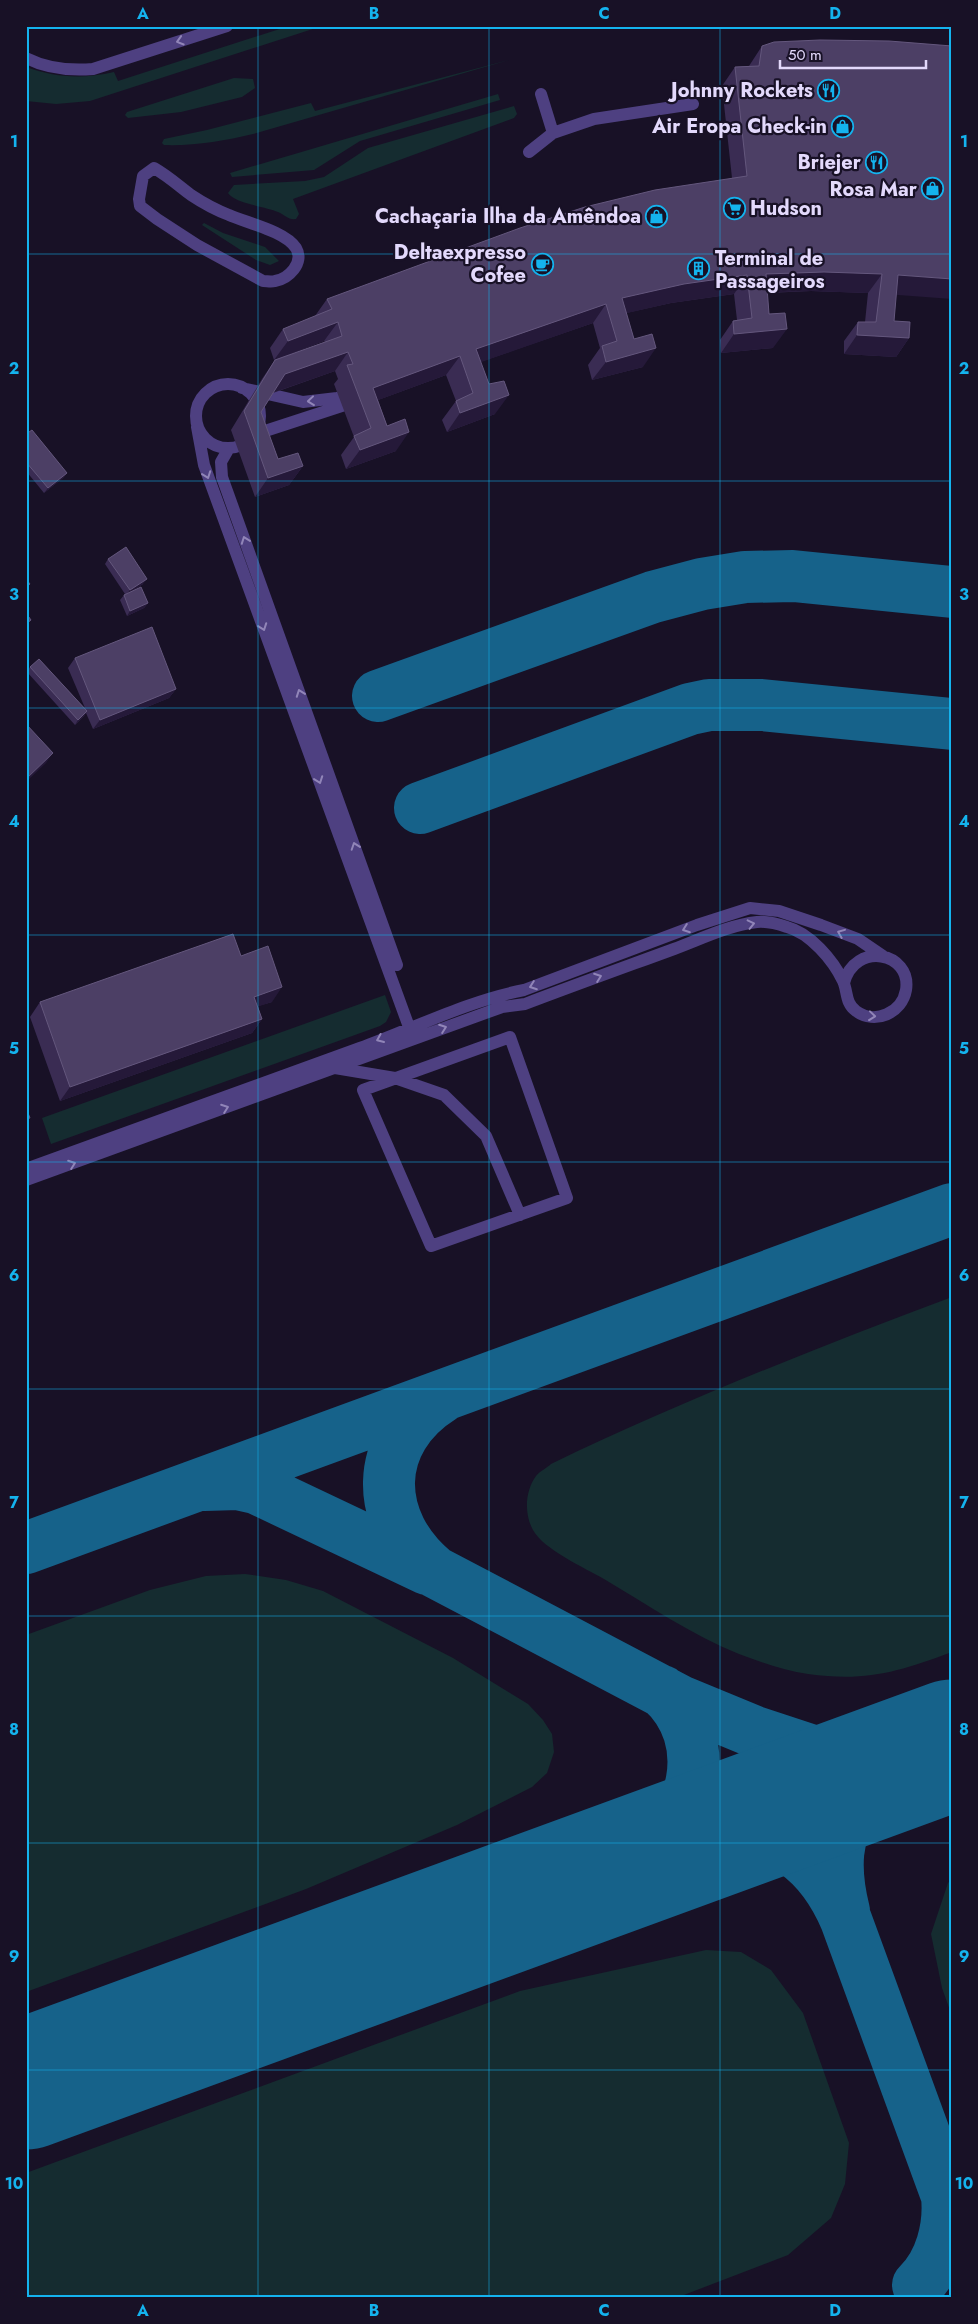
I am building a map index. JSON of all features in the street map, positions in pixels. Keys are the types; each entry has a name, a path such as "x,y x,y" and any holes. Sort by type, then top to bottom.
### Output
{"lane":[{"path":"26,58 37,63 71,71 92,68 227,26"},
{"path":"541,94 553,133"},
{"path":"529,152 553,133 594,119 693,104"},
{"path":"154,163 205,203 243,221 262,226 289,242 296,248 299,256 296,269 274,282 263,280 220,258 157,219 140,206 139,199 143,176 154,163"},
{"path":"253,435 367,392 303,402 223,385 206,393 197,408 197,427 204,466 413,1025"},
{"path":"197,427 209,442 218,447 228,448 242,445 253,435 258,426 259,410 250,393 242,388"},
{"path":"228,448 221,462 222,477 317,739 413,1025"},
{"path":"26,1169 367,1045 413,1025 498,995 524,990 697,925 750,908 779,911 858,939 901,968 905,978 906,989 903,1000 897,1009 877,1017 866,1016 856,1012 849,1004 845,994 844,983 846,974 858,960 865,956 883,956"},
{"path":"26,1180 502,1007 525,1004 720,932 758,921 790,927 802,934 827,957 844,983"},
{"path":"510,1037 567,1198 431,1246 363,1090 395,1078 510,1037"},
{"path":"335,1068 395,1078 444,1095 486,1136 520,1215"}],"green space":[{"path":"289,26 322,26 90,101 56,104 26,101 26,67 37,71 70,76 92,76 114,72 118,81"},
{"path":"509,60 253,134 198,144 164,145 162,143 164,139 311,103 315,111"},
{"path":"234,78 253,79 255,88 242,97 181,112 128,118 125,115 127,112"},
{"path":"498,94 500,100 360,141 314,170 232,177 230,173"},
{"path":"514,106 517,114 514,118 293,199 299,214 296,219 291,219 278,212 243,202 228,193 234,185 305,181 324,177 368,148"},
{"path":"204,223 223,233 265,247 279,261 270,265 256,260 202,225"},
{"path":"385,995 391,1012 386,1022 380,1026 51,1144 42,1118"},
{"path":"952,1297 952,1652 898,1670 865,1676 847,1677 799,1673 764,1663 739,1654 687,1629 555,1551 538,1537 533,1530 527,1510 528,1495 536,1476 551,1464 750,1376"},
{"path":"245,1574 286,1580 323,1591 453,1658 528,1704 543,1720 552,1734 554,1752 547,1773 532,1787 457,1825 306,1889 26,1992 26,1635 150,1590 206,1576"},
{"path":"952,1878 952,2016 942,1988 931,1934 948,1883"},
{"path":"706,1950 741,1952 771,1970 803,2013 849,2143 845,2184 831,2218 788,2255 676,2298 26,2298 26,2173 520,1991"}],"building":[{"name":"Terminal de Passageiros","path":"820,40 889,41 952,46 952,279 898,275 894,321 910,322 909,338 857,335 858,322 876,322 882,274 824,272 766,274 769,314 785,313 787,329 734,334 733,321 752,318 747,275 684,284 622,298 634,339 652,334 656,348 606,362 602,346 617,341 606,304 476,349 489,384 504,381 509,395 460,413 456,401 473,393 460,356 373,388 387,426 405,419 409,432 360,450 354,436 371,428 347,365 353,364 348,352 285,374 261,412 278,459 298,453 303,466 268,478 244,411 275,360 342,336 338,322 288,341 283,329 332,309 327,299 520,228 585,207 655,190 747,176 735,67 759,66 762,46 774,42"},
{"path":"32,430 67,473 48,488 26,462 26,434"},
{"path":"126,547 147,579 130,590 108,559"},
{"path":"26,579 30,584 26,587"},
{"path":"141,587 148,603 130,611 124,595"},
{"path":"26,613 31,620 26,624"},
{"path":"152,627 176,689 100,720 75,658"},
{"path":"39,659 87,711 78,720 30,667"},
{"path":"26,724 53,753 26,779"},
{"path":"233,934 241,956 268,946 282,987 254,997 262,1019 70,1087 40,1002"},
{"path":"26,1108 30,1118 26,1119"}],"taxiway":[{"path":"378,696 653,597 702,584 745,577 793,576 952,592"},
{"path":"420,808 690,709 709,705 762,705 952,724"},
{"path":"26,1548 952,1209"},
{"path":"442,1397 419,1415 403,1436 393,1458 389,1482 392,1506 400,1529 415,1552 435,1572 680,1701 755,1732 834,1758 864,1762 911,1760"},
{"path":"204,1485 238,1484 256,1488 427,1569"},
{"path":"636,1858 657,1843 673,1825 685,1804 692,1780 693,1757 689,1733 679,1711 662,1691"},
{"path":"844,1911 839,1882 838,1853 840,1839 850,1812 858,1799 876,1779 911,1760"},
{"path":"619,1868 706,1837 736,1833 758,1836 777,1842 795,1852 811,1866 824,1882 846,1920 947,2196 947,2220 942,2244 933,2266 918,2285"}],"runway":[{"path":"26,2084 952,1745"}],"place":[{"name":"Johnny Rockets","path":"829,90"},
{"name":"Air Eropa Check-in","path":"843,126"},
{"name":"Briejer","path":"877,162"},
{"name":"Rosa Mar","path":"933,189"},
{"name":"Hudson","path":"734,208"},
{"name":"Cachaçaria Ilha da Amêndoa","path":"657,216"},
{"name":"Deltaexpresso Cofee","path":"542,264"},
{"name":"Terminal de Passageiros","path":"699,269"}]}
